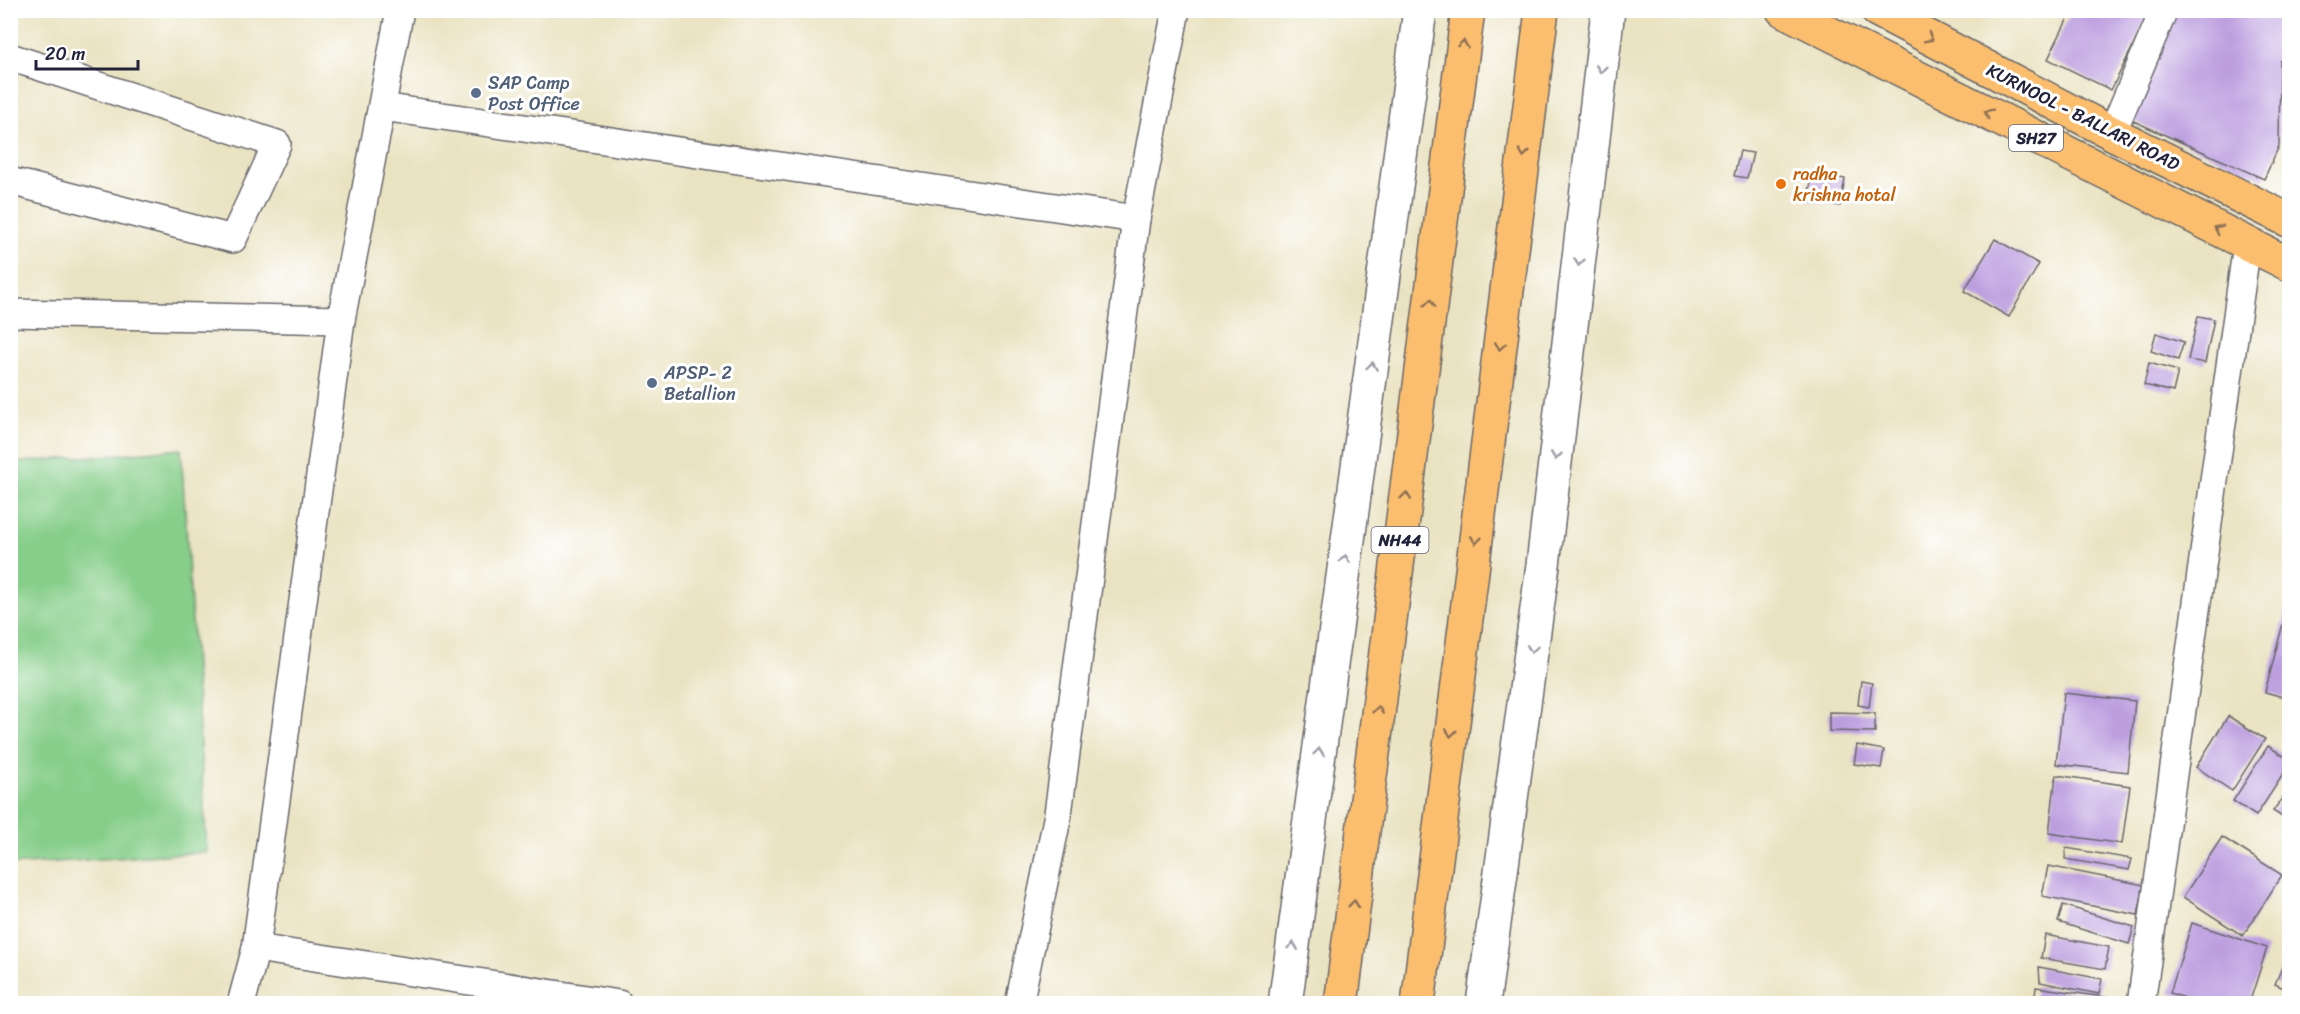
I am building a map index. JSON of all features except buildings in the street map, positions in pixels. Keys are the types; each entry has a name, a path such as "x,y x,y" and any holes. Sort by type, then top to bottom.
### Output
{"main road":[{"name":"NH44","path":"1341,1004 1468,10"},
{"path":"1418,1004 1542,10"},
{"name":"SH27","path":"1783,10 2289,265"},
{"name":"KURNOOL - BALLARI ROAD","path":"1877,10 2112,133 2289,221"}],"street":[{"path":"241,1004 256,948 341,320 400,10"},
{"path":"1020,1004 1058,814 1136,219 1176,10"},
{"path":"1285,1004 1420,10"},
{"path":"1483,1004 1545,554 1608,10"},
{"path":"2112,133 2164,10"},
{"path":"10,57 277,144 233,239 10,182"},
{"path":"382,107 1136,219"},
{"path":"2141,1004 2247,244"},
{"path":"10,313 341,320"},
{"path":"256,948 619,1004"}],"green space":[{"path":"181,449 207,852 11,865 11,463"}],"place":[{"name":"SAP Camp Post Office","path":"476,93"},
{"name":"radha krishna hotal","path":"1781,184"},
{"name":"APSP- 2 Betallion","path":"652,383"}]}
